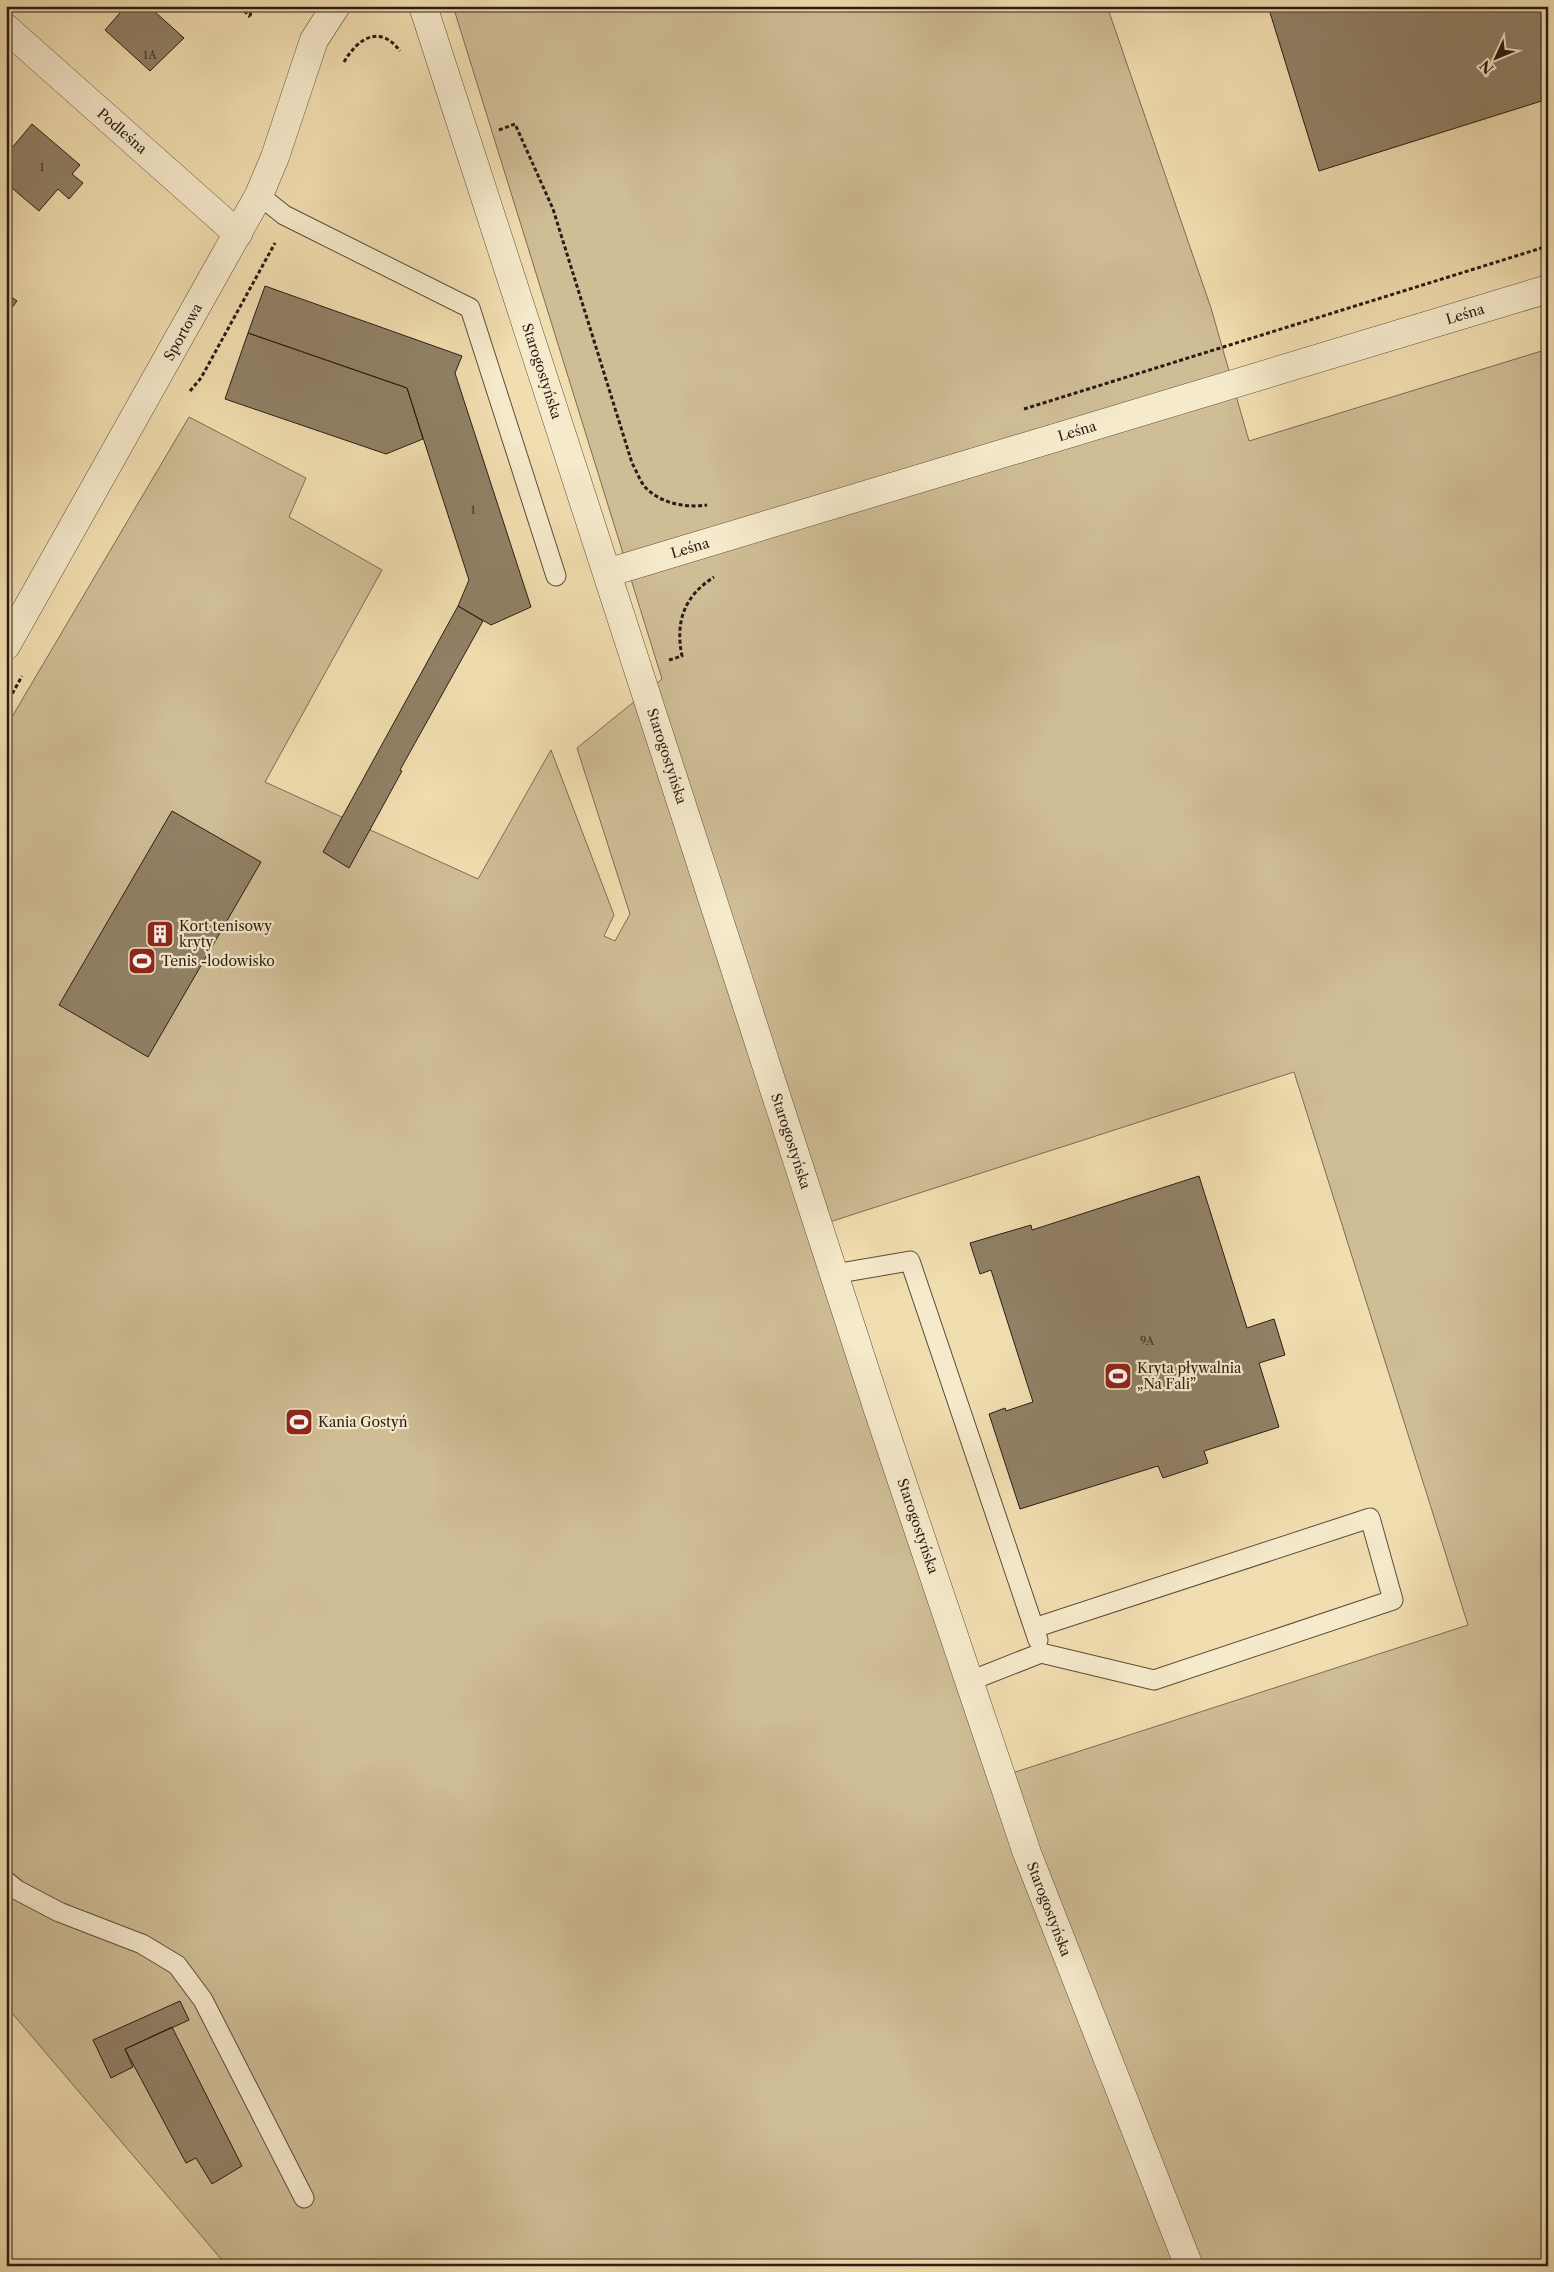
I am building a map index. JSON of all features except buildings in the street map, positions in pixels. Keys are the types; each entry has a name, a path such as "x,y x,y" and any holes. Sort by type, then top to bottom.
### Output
{"street":[{"name":"Sportowa","path":"6,646 259,195 314,40 336,6"},
{"name":"Starogostyńska","path":"423,6 834,1274 1027,1853 1189,2266"},
{"name":"Podleśna","path":"6,28 238,234"},
{"name":"Leśna","path":"607,573 1548,289"}],"lane":[{"path":"259,195 284,215 470,308 556,576"},
{"path":"834,1274 910,1261 1041,1653"},
{"path":"970,1680 1041,1653 1154,1680 1393,1600 1370,1518 1034,1628"},
{"path":"6,1881 16,1890 59,1912 142,1944 178,1965 203,2000 304,2198"}],"path":[{"path":"240,6 250,17 252,6"},
{"path":"340,69 349,54 365,38 381,36 392,40 402,52"},
{"path":"468,142 515,124"},
{"path":"1017,412 1548,246"}],"shaded area":[{"path":"453,6 1107,6 1211,308 1249,441 1548,349 1548,2266 227,2266 6,2006 6,727 189,417 306,478 289,517 382,570 265,782 478,879 551,750 614,915 604,936 615,941 630,914 577,748 662,679","holes":["1294,1072 1468,1625 997,1778 811,1228"]}],"place":[{"name":"Kort tenisowy kryty","path":"160,934"},
{"name":"Tenis -lodowisko","path":"142,961"},
{"name":"Kryta pływalnia „Na Fali”","path":"1118,1376"},
{"name":"Kania Gostyń","path":"299,1422"}]}
